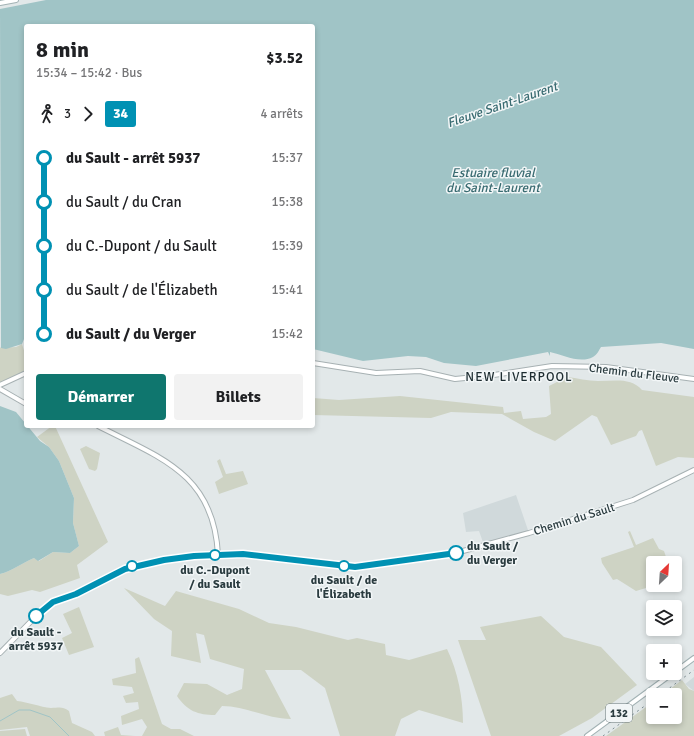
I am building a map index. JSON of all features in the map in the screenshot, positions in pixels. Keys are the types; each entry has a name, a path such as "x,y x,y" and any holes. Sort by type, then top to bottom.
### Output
{"street":[{"path":"0,3 16,0"},
{"name":"Chemin du Fleuve","path":"315,363 376,373 420,371 455,379 494,375 552,366 606,367 694,379"},
{"path":"0,385 24,374"},
{"path":"0,389 24,403"},
{"path":"102,428 174,466 187,477 198,490 209,510 217,533 218,555"},
{"name":"Chemin du Sault","path":"0,653 42,610 125,569 164,560 218,555 267,556 355,567 452,554 529,533 632,500 694,470"},
{"name":"132","path":"682,666 694,658"},
{"name":"132","path":"587,736 663,680"}],"shaded area":[{"path":"516,495 529,533 484,545 479,531 466,532 463,513"},
{"path":"694,677 694,691 685,684"}],"green space":[{"path":"22,344 24,350 24,374 0,385 0,347 16,347"},
{"path":"567,377 594,381 616,380 633,383 642,390 694,397 694,458 678,457 656,466 642,430 639,431 636,436 611,445 597,417 592,415 555,441 534,432 502,414 451,412 431,418 315,415 315,398 339,400 400,396 503,407 504,413 521,411 523,419 546,417 551,414 549,386"},
{"path":"49,428 56,428 108,542 77,565 80,578 40,592 32,590 8,596 0,594 0,574 34,558 39,561 53,552 70,553 79,546 73,523 74,498 59,461 49,447 37,437"},
{"path":"86,446 100,453 97,469 95,471 89,469 80,449"},
{"path":"220,459 226,474 243,471 248,484 219,494 215,482 223,477 217,461"},
{"path":"630,531 636,545 653,538 659,549 664,551 666,556 646,556 646,588 636,591 617,579 613,580 602,563 601,558 634,547 628,532"},
{"path":"124,588 165,606 176,591 239,609 269,623 296,627 348,640 357,638 385,644 386,655 409,660 447,649 459,685 463,723 419,710 401,719 395,736 340,736 325,688 301,670 265,670 291,719 273,717 240,708 222,706 215,715 198,713 189,709 177,696 184,683 207,684 227,695 242,689 244,669 210,659 204,635 196,633 201,663 171,656 172,631 154,619"},
{"path":"79,607 94,647 69,655 62,638 72,633 63,614"},
{"path":"541,616 564,637 601,647 637,685 592,718 559,736 491,736 458,640 486,640 480,627"},
{"path":"139,657 162,724 171,729 180,729 194,736 142,736 147,727 142,719 122,725 121,716 139,709 138,702 126,703 123,696 134,693 132,687 113,685 112,679 136,673 135,659"},
{"path":"682,680 689,689 694,691 694,736 606,736 646,707 646,724 682,724 682,688 671,688"},
{"path":"12,694 17,701 51,708 67,709 69,711 72,723 92,732 95,736 30,736 27,727 0,730 0,698"},
{"path":"118,727 121,735 135,736 105,736 104,732"},
{"path":"25,729 27,736 0,736 0,731"}],"water":[{"name":"Estuaire fluvial du Saint-Laurent","path":"46,0 694,0 694,349 661,343 601,347 596,355 583,360 550,352 550,356 548,352 476,366 444,363 426,357 408,356 363,361 315,349 315,24 24,24 24,339 22,344 6,349 1,348 0,9"},
{"path":"0,406 16,412 24,422 24,428 29,428 40,441 49,447 59,461 74,498 73,523 79,546 70,553 53,552 38,561 34,558 0,574"}],"waterway":[{"path":"0,721 19,710 30,710 50,717 69,736"}],"railway":[{"path":"670,688 694,670"},
{"path":"603,736 646,705"}],"bus line":[{"name":"34","path":"36,616 53,602 76,594 125,569 164,560 194,556 243,554 355,567 456,553"}],"place":[{"name":"du Sault / du Verger","path":"456,553"},
{"name":"du C.-Dupont / du Sault","path":"215,555"},
{"name":"du Sault / de l'Élizabeth","path":"344,566"},
{"name":"du Sault - arrêt 5937","path":"36,616"}],"district":[{"name":"NEW LIVERPOOL","path":"519,376"}],"water label":[{"name":"Fleuve Saint-Laurent","path":"502,104"}]}
